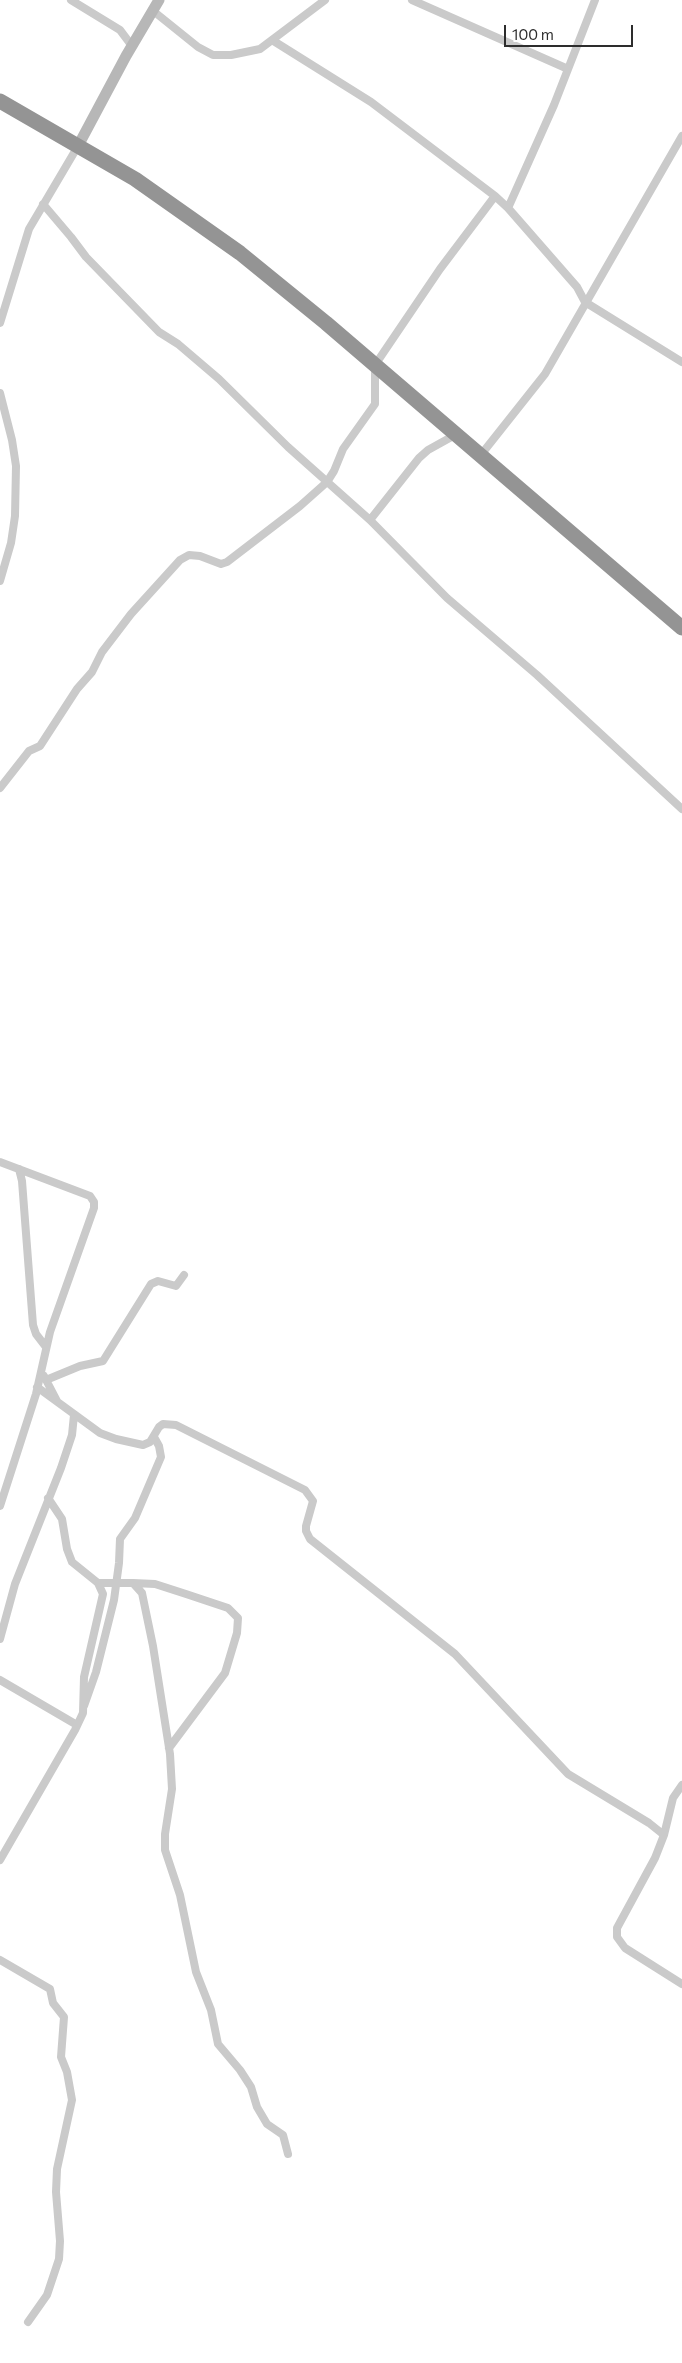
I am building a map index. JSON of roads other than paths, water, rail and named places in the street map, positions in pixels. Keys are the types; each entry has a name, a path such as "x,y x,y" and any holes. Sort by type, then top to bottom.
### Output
{"highway":[{"path":"0,101 135,179 240,253 375,365 682,628"}],"street":[{"path":"71,0 120,30 132,46"},
{"path":"0,323 22,245 29,229 78,146 156,5 179,33 213,55 260,49 325,0"},
{"path":"412,0 568,69"},
{"path":"508,208 533,156 595,0"},
{"path":"272,40 371,102 495,196 508,208 580,290 585,302 682,362"},
{"path":"480,456 545,374 682,136"},
{"path":"0,788 30,751 40,746 77,689 92,672 102,652 141,601 152,593 184,556 200,556 221,564 227,562 300,506 327,482 341,454 375,404 375,365 440,269 495,196"},
{"path":"43,204 86,257 159,332 178,344 213,373 327,482 370,520 447,598 537,676 682,809"},
{"path":"0,393 12,440 16,466 16,516 11,543 0,581"},
{"path":"370,520 418,458 428,450 455,435"},
{"path":"0,1162 81,1192 90,1196 94,1202 90,1221 50,1332 37,1387 0,1506"},
{"path":"18,1169 22,1182 33,1325 36,1334 46,1347"},
{"path":"46,1380 80,1366 99,1364 103,1361 151,1284 158,1281 176,1286 180,1284 184,1275"},
{"path":"41,1370 57,1403"},
{"path":"37,1387 100,1433 116,1439 143,1444 150,1442 163,1424 176,1424 306,1490 313,1501 306,1526 310,1539 455,1654 568,1774 649,1823 664,1835"},
{"path":"0,1638 15,1584 72,1435 74,1415"},
{"path":"0,1860 77,1725 84,1708 109,1621 119,1563 120,1539 135,1518 161,1457 159,1446 154,1437"},
{"path":"48,1498 62,1519 67,1549 72,1562 98,1583 103,1594 84,1677 84,1708"},
{"path":"98,1583 155,1584 228,1608 238,1618 237,1633 225,1673 169,1748"},
{"path":"133,1583 142,1593 147,1612 169,1748 172,1789 165,1834 165,1850 180,1895 196,1972 211,2010 218,2044 240,2070 251,2087 256,2107 267,2124 283,2135 288,2154"},
{"path":"0,1680 77,1725"},
{"path":"682,1785 673,1798 664,1835 655,1858 617,1928 617,1937 625,1948 682,1984"},
{"path":"0,1960 47,1985 50,1989 53,2003 64,2017 62,2056 72,2100 56,2170 60,2241 59,2259 47,2295 28,2322"}]}
